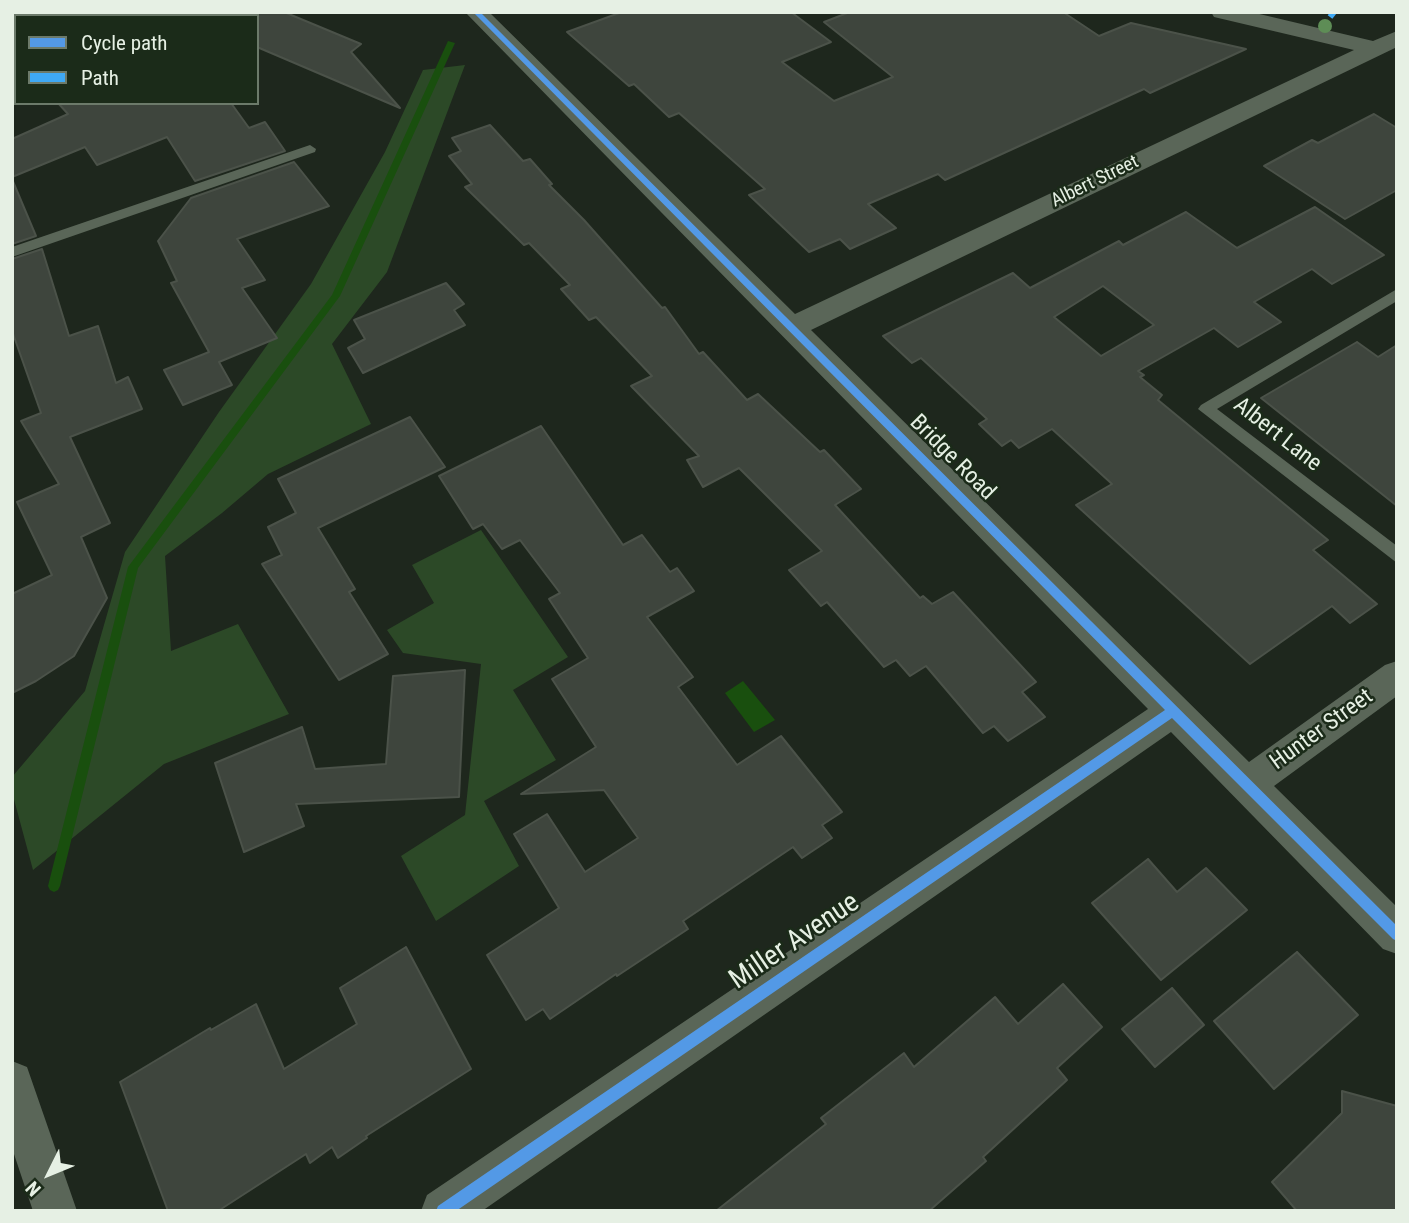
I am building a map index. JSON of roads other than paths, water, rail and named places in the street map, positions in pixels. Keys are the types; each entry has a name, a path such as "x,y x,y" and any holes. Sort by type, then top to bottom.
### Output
{"street":[{"name":"Bridge Road","path":"476,12 1397,935"},
{"path":"1222,12 1386,43"},
{"name":"Albert Street","path":"793,327 1386,43"},
{"name":"Hunter Street","path":"1247,784 1397,676"},
{"name":"Miller Avenue","path":"443,1211 1173,710"},
{"path":"12,1082 55,1211"}],"lane":[{"path":"12,252 310,149"},
{"name":"Albert Lane","path":"1397,294 1206,409 1397,556"}],"waterway":[{"path":"54,886 133,567 336,296 451,43"}]}
